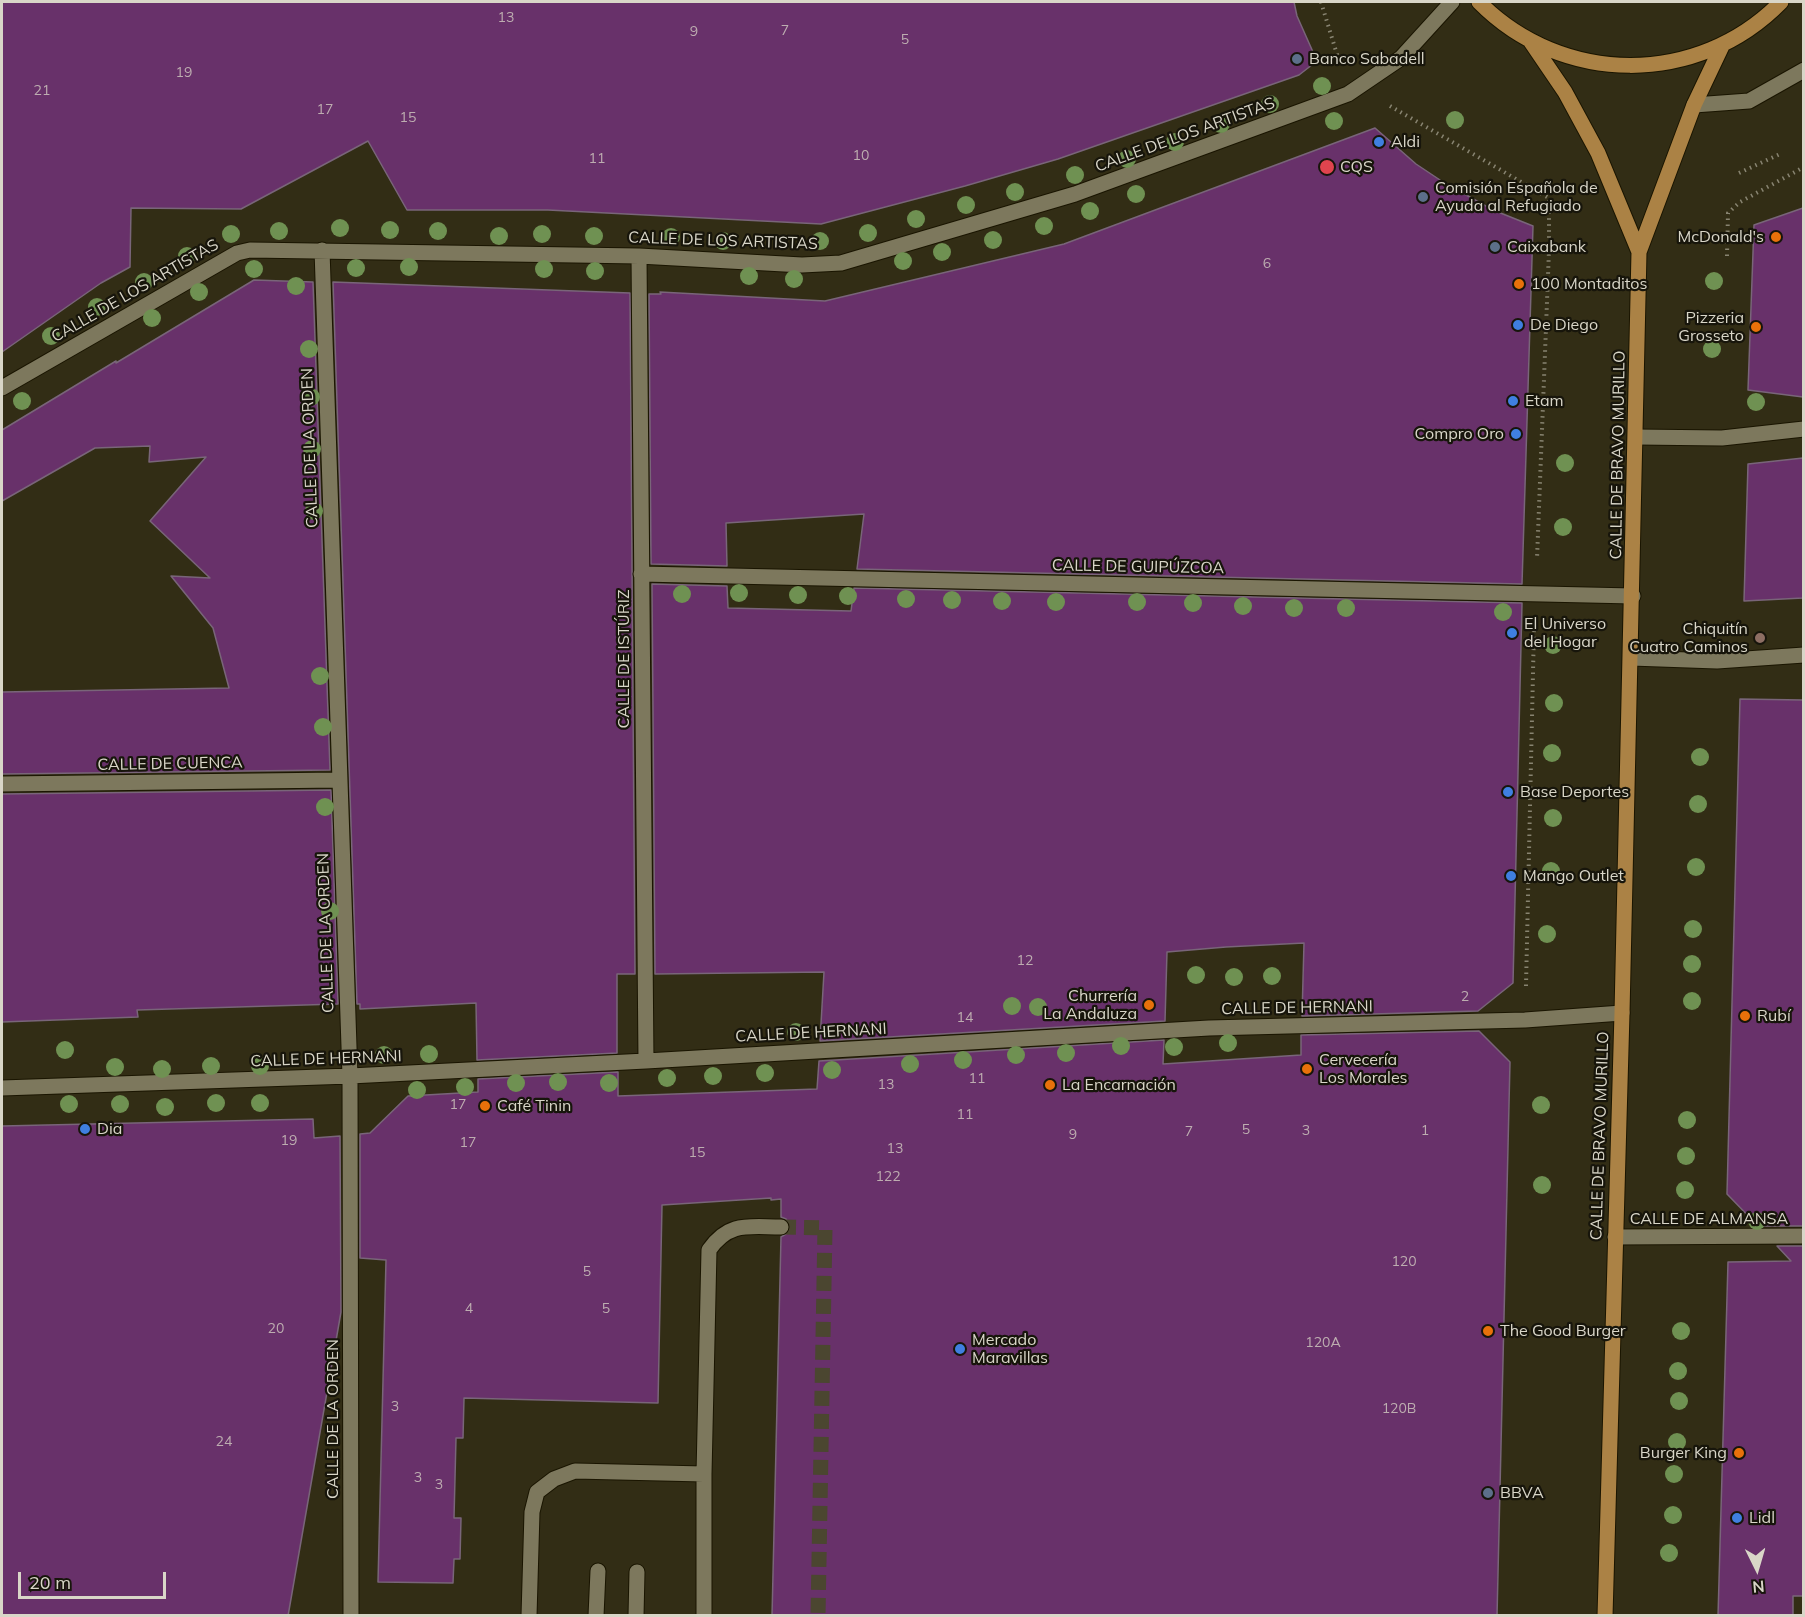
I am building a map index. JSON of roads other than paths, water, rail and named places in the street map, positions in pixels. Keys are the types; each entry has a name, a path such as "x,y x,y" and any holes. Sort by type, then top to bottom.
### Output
{"main road":[{"path":"1479,2 1531,42 1563,55 1608,65 1655,64 1690,57 1722,46 1768,15 1781,2"},
{"name":"CALLE DE BRAVO MURILLO","path":"1531,42 1565,92 1598,153 1639,252"},
{"name":"CALLE DE BRAVO MURILLO","path":"1605,1616 1623,1013 1639,252 1694,105 1722,46"}],"street":[{"name":"CALLE DE LOS ARTISTAS","path":"2,387 237,253 250,250 639,256 802,264 841,263 1075,194 1348,94 1401,58 1452,2"},
{"path":"1694,105 1749,102 1803,70"},
{"name":"CALLE DE LA ORDEN","path":"322,250 350,1076 351,1616"},
{"name":"CALLE DE ISTÚRIZ","path":"639,256 646,1061"},
{"path":"1636,437 1722,438 1803,429"},
{"name":"CALLE DE GUIPÚZCOA","path":"642,574 1633,596"},
{"path":"1631,658 1717,661 1803,655"},
{"name":"CALLE DE CUENCA","path":"2,784 339,780"},
{"name":"CALLE DE HERNANI","path":"2,1088 350,1076 1209,1028 1525,1020 1623,1013"},
{"path":"704,1616 704,1474 710,1250 719,1236 740,1227 781,1227"},
{"name":"CALLE DE ALMANSA","path":"1615,1237 1803,1236"},
{"path":"529,1616 532,1512 537,1492 554,1479 575,1471 704,1474"},
{"path":"596,1616 598,1571"},
{"path":"636,1616 637,1572"}],"tunnel":[{"path":"781,1227 825,1228 818,1616"}],"place":[{"name":"Banco Sabadell","path":"1297,59"},
{"name":"Aldi","path":"1379,142"},
{"name":"CQS","path":"1327,167"},
{"name":"Comisión Española de Ayuda al Refugiado","path":"1423,197"},
{"name":"McDonald's","path":"1776,237"},
{"name":"Caixabank","path":"1495,247"},
{"name":"100 Montaditos","path":"1519,284"},
{"name":"De Diego","path":"1518,325"},
{"name":"Pizzeria Grosseto","path":"1756,327"},
{"name":"Etam","path":"1513,401"},
{"name":"Compro Oro","path":"1516,434"},
{"name":"El Universo del Hogar","path":"1512,633"},
{"name":"Chiquitín Cuatro Caminos","path":"1760,638"},
{"name":"Base Deportes","path":"1508,792"},
{"name":"Mango Outlet","path":"1511,876"},
{"name":"Churrería La Andaluza","path":"1149,1005"},
{"name":"Rubí","path":"1745,1016"},
{"name":"Cervecería Los Morales","path":"1307,1069"},
{"name":"La Encarnación","path":"1050,1085"},
{"name":"Café Tinin","path":"485,1106"},
{"name":"Dia","path":"85,1129"},
{"name":"The Good Burger","path":"1488,1331"},
{"name":"Mercado Maravillas","path":"960,1349"},
{"name":"Burger King","path":"1739,1453"},
{"name":"BBVA","path":"1488,1493"},
{"name":"Lidl","path":"1737,1518"}]}
